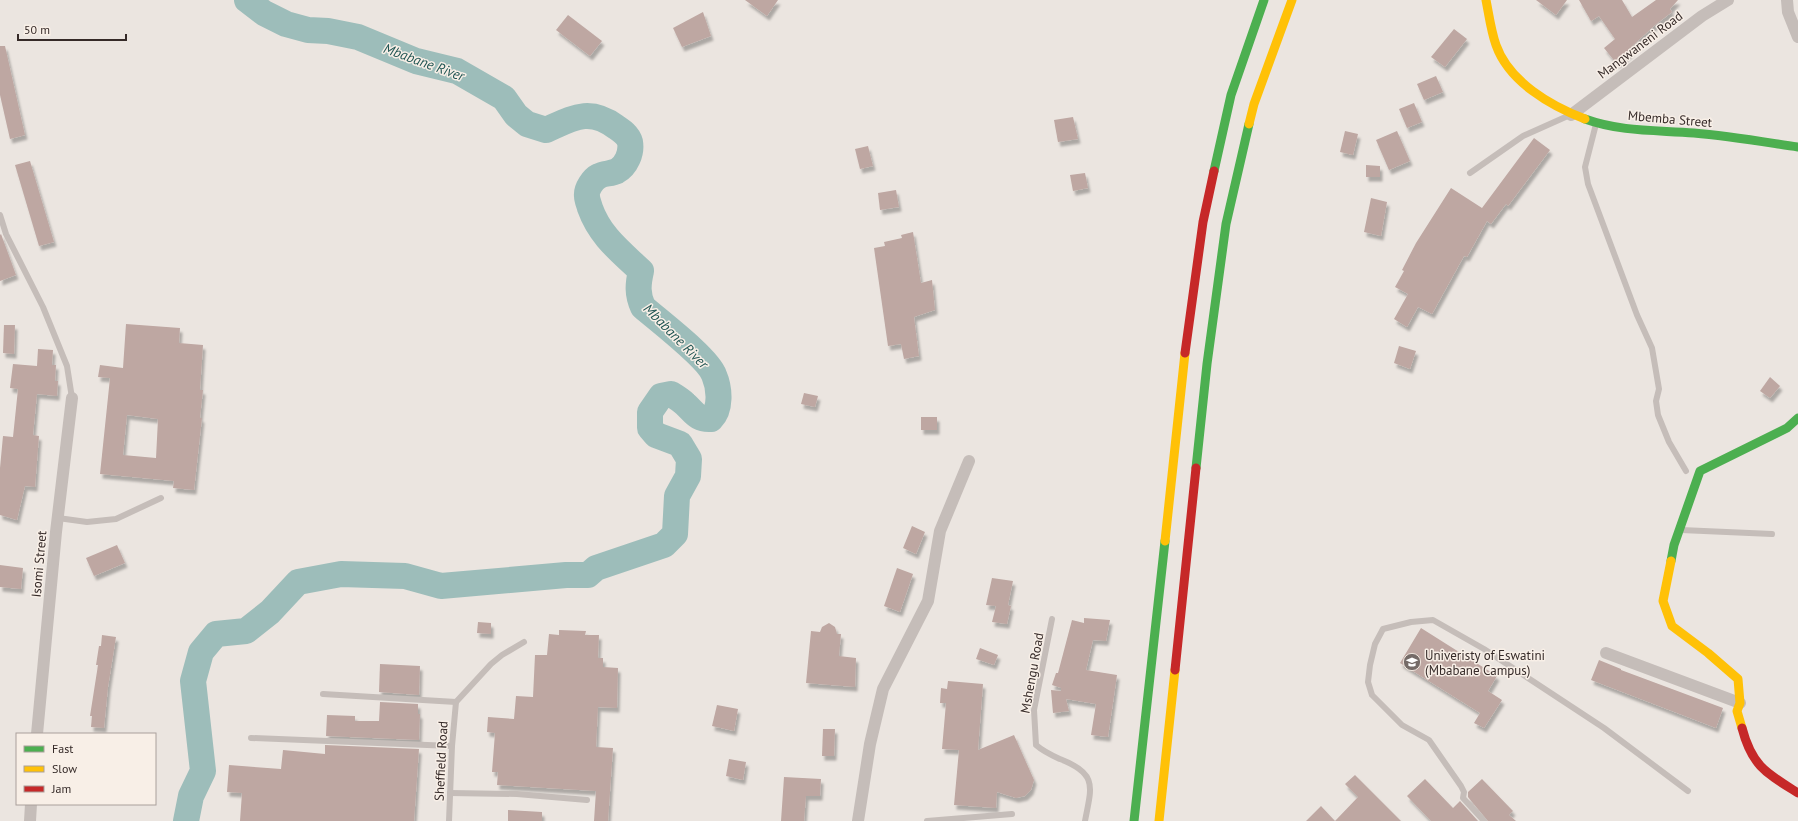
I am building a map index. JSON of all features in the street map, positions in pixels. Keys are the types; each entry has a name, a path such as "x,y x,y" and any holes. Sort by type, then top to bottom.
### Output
{"main road":[{"path":"1134,821 1182,378 1203,222 1231,95 1264,0"},
{"path":"1159,821 1207,364 1226,224 1254,104 1292,0"},
{"name":"Mbemba Street","path":"1486,0 1498,50 1517,78 1543,99 1571,115 1597,123 1633,130 1696,133 1798,147"},
{"path":"1798,418 1787,428 1700,471 1674,545 1663,600 1672,626 1708,652 1738,679 1740,703 1737,711 1745,740 1753,758 1768,774 1798,793"}],"street":[{"name":"Mangwaneni Road","path":"1571,115 1702,16 1728,0"},
{"path":"1787,0 1788,12 1798,37"},
{"name":"Isomi Street","path":"38,733 58,518 72,398"},
{"path":"858,821 870,744 882,689 928,601 940,531 970,461"},
{"path":"1606,654 1740,703"},
{"path":"29,821 31,805"}],"lane":[{"path":"1470,173 1523,136 1571,115"},
{"path":"1597,123 1585,168 1588,184 1637,315 1652,348 1659,389 1656,401 1658,415 1669,442 1686,471"},
{"path":"0,215 6,234 43,307 67,366 72,398"},
{"path":"58,518 87,522 116,519 161,498"},
{"path":"1679,530 1772,534"},
{"name":"Mshengu Road","path":"1052,619 1034,710 1036,745 1043,751 1062,759 1077,768 1088,778 1091,788 1084,821"},
{"path":"1484,821 1463,798 1464,792 1461,786 1429,740 1402,725 1372,695 1368,682 1370,665 1375,644 1384,629 1411,622 1433,620 1484,649 1604,728 1688,791"},
{"path":"323,694 456,702 491,664 502,655 524,642"},
{"name":"Sheffield Road","path":"449,821 452,746 456,702"},
{"path":"251,738 452,746"},
{"path":"450,793 517,794 586,800"},
{"path":"927,821 1012,814"}],"building":[{"path":"745,0 778,0 767,16"},
{"path":"1536,0 1567,0 1556,15"},
{"path":"1579,0 1622,0 1632,17 1656,0 1678,0 1670,9 1672,12 1655,25 1629,49 1631,52 1617,64 1604,48 1615,39 1599,16 1591,21"},
{"path":"703,12 711,36 682,47 673,28"},
{"path":"568,15 602,41 590,56 556,30"},
{"path":"1454,29 1467,39 1445,67 1431,57"},
{"path":"0,46 5,46 25,135 10,139 0,95"},
{"path":"1436,76 1443,92 1424,100 1417,84"},
{"path":"1414,103 1422,122 1407,128 1399,109"},
{"path":"1073,117 1078,139 1058,142 1054,120"},
{"path":"1345,131 1358,134 1353,155 1340,152"},
{"path":"1397,131 1410,161 1389,170 1376,140"},
{"path":"1534,138 1550,150 1508,206 1506,204 1491,224 1487,221 1467,257 1464,256 1432,314 1418,307 1407,327 1394,319 1408,294 1395,287 1404,271 1402,270 1416,243 1451,188 1482,208"},
{"path":"868,146 873,166 860,169 855,149"},
{"path":"30,161 54,242 39,246 15,165"},
{"path":"1366,165 1380,166 1380,177 1366,177"},
{"path":"1085,173 1088,188 1073,191 1070,175"},
{"path":"896,190 899,207 880,210 878,193"},
{"path":"1371,198 1387,202 1381,236 1364,232"},
{"path":"913,232 921,283 932,280 935,310 914,317 919,356 904,359 901,344 888,346 874,248 885,246 884,242 902,238 901,235"},
{"path":"1,234 16,275 0,281 0,235"},
{"path":"126,324 180,328 179,343 203,345 200,390 203,390 200,418 202,418 194,490 173,488 174,481 100,474 110,378 98,377 100,365 123,368","holes":["127,415 158,419 156,458 123,455"]},
{"path":"4,325 15,325 14,354 3,353"},
{"path":"1399,346 1416,351 1410,369 1394,363"},
{"path":"38,349 53,350 52,365 56,365 55,381 58,381 57,396 37,394 33,435 39,436 35,487 25,486 17,520 0,515 0,468 3,436 13,437 18,389 10,388 13,364 37,366"},
{"path":"1770,377 1780,386 1770,398 1760,391"},
{"path":"804,393 818,396 815,407 801,404"},
{"path":"921,417 937,417 937,430 921,430"},
{"path":"912,526 925,532 916,554 903,548"},
{"path":"117,545 125,563 94,576 86,558"},
{"path":"0,565 23,568 21,589 0,587"},
{"path":"897,568 913,574 900,612 884,606"},
{"path":"992,578 1013,581 1008,605 1011,606 1007,624 992,622 996,606 986,605"},
{"path":"1084,618 1110,620 1106,641 1093,640 1086,670 1117,675 1108,737 1091,735 1096,704 1066,699 1069,711 1053,713 1051,690 1061,691 1061,688 1052,685 1056,673 1058,673 1072,620 1084,623"},
{"path":"478,622 491,623 491,634 477,633"},
{"path":"829,623 835,627 837,634 841,634 839,656 856,658 855,687 806,683 811,631 820,632 822,627"},
{"path":"1421,628 1497,676 1488,691 1502,700 1484,728 1474,723 1480,713 1400,663"},
{"path":"559,630 586,631 585,635 599,635 598,658 603,658 603,667 618,668 617,708 598,707 596,747 613,748 608,821 594,821 596,791 497,785 498,772 492,772 495,733 487,732 488,717 514,719 516,696 533,697 535,655 547,655 549,634 559,635"},
{"path":"102,635 116,637 108,687 104,728 91,727 92,716 90,716 98,665 96,665"},
{"path":"980,648 998,655 994,665 976,659"},
{"path":"1599,660 1621,670 1723,708 1716,728 1591,680"},
{"path":"380,664 420,666 419,695 379,692"},
{"path":"948,681 983,684 978,750 1014,735 1034,780 1031,790 1025,796 1016,798 997,792 996,808 954,805 959,750 942,749 946,703 940,703 941,688 947,689"},
{"path":"380,702 418,704 418,714 420,714 419,740 326,736 327,715 355,716 355,721 379,721"},
{"path":"717,705 738,709 734,731 712,726"},
{"path":"823,729 835,729 834,756 822,756"},
{"path":"325,745 419,749 414,821 240,821 242,793 227,792 229,765 281,769 283,750 325,754"},
{"path":"729,759 746,762 743,780 726,776"},
{"path":"1355,775 1401,821 1335,821 1358,797 1345,784"},
{"path":"784,777 821,779 820,796 806,796 804,821 781,821"},
{"path":"1425,779 1453,808 1460,801 1478,821 1431,821 1407,796"},
{"path":"1482,779 1513,811 1509,815 1516,821 1488,821 1468,797 1468,792"},
{"path":"1321,806 1335,821 1306,821"},
{"path":"508,810 542,812 542,821 508,821"}],"waterway":[{"name":"Mbabane River","path":"186,821 191,796 203,771 193,681 201,652 216,634 246,631 270,612 298,582 341,574 405,576 441,586 566,575 588,575 596,568 664,545 675,534 677,496 688,476 689,459 680,444 656,435 650,428 650,412 661,396 671,394 682,401 693,413 706,419 711,419 717,410 718,404 716,380 710,368 703,359 643,307 639,289 641,271 618,250 605,235 599,227 590,208 587,193 592,182 601,175 617,171 628,159 630,142 628,137 623,132 606,121 597,117 589,116 581,116 546,130 527,124 516,115 504,98 457,71 416,61 358,37 328,31 308,30 286,24 264,13 247,0"}],"traffic: fast":[{"path":"1214,171 1231,95 1264,0"},
{"path":"1585,119 1612,126 1639,130 1707,134 1798,147"},
{"path":"1196,468 1207,364 1226,224 1249,124"},
{"path":"1671,561 1674,545 1700,471 1787,428 1798,418"},
{"path":"1134,821 1165,541"}],"traffic: slow":[{"path":"1249,124 1254,104 1292,0"},
{"path":"1486,0 1491,29 1496,45 1502,58 1511,70 1521,81 1545,100 1585,119"},
{"path":"1165,541 1185,353"},
{"path":"1671,561 1663,601 1672,626 1708,653 1738,679 1740,703 1737,711 1742,728"},
{"path":"1159,821 1175,670"}],"traffic: jam":[{"path":"1185,353 1203,222 1214,171"},
{"path":"1175,670 1196,468"},
{"path":"1742,728 1750,751 1762,767 1777,780 1798,793"}],"place":[{"name":"Univeristy of Eswatini (Mbabane Campus)","path":"1412,662"}]}
